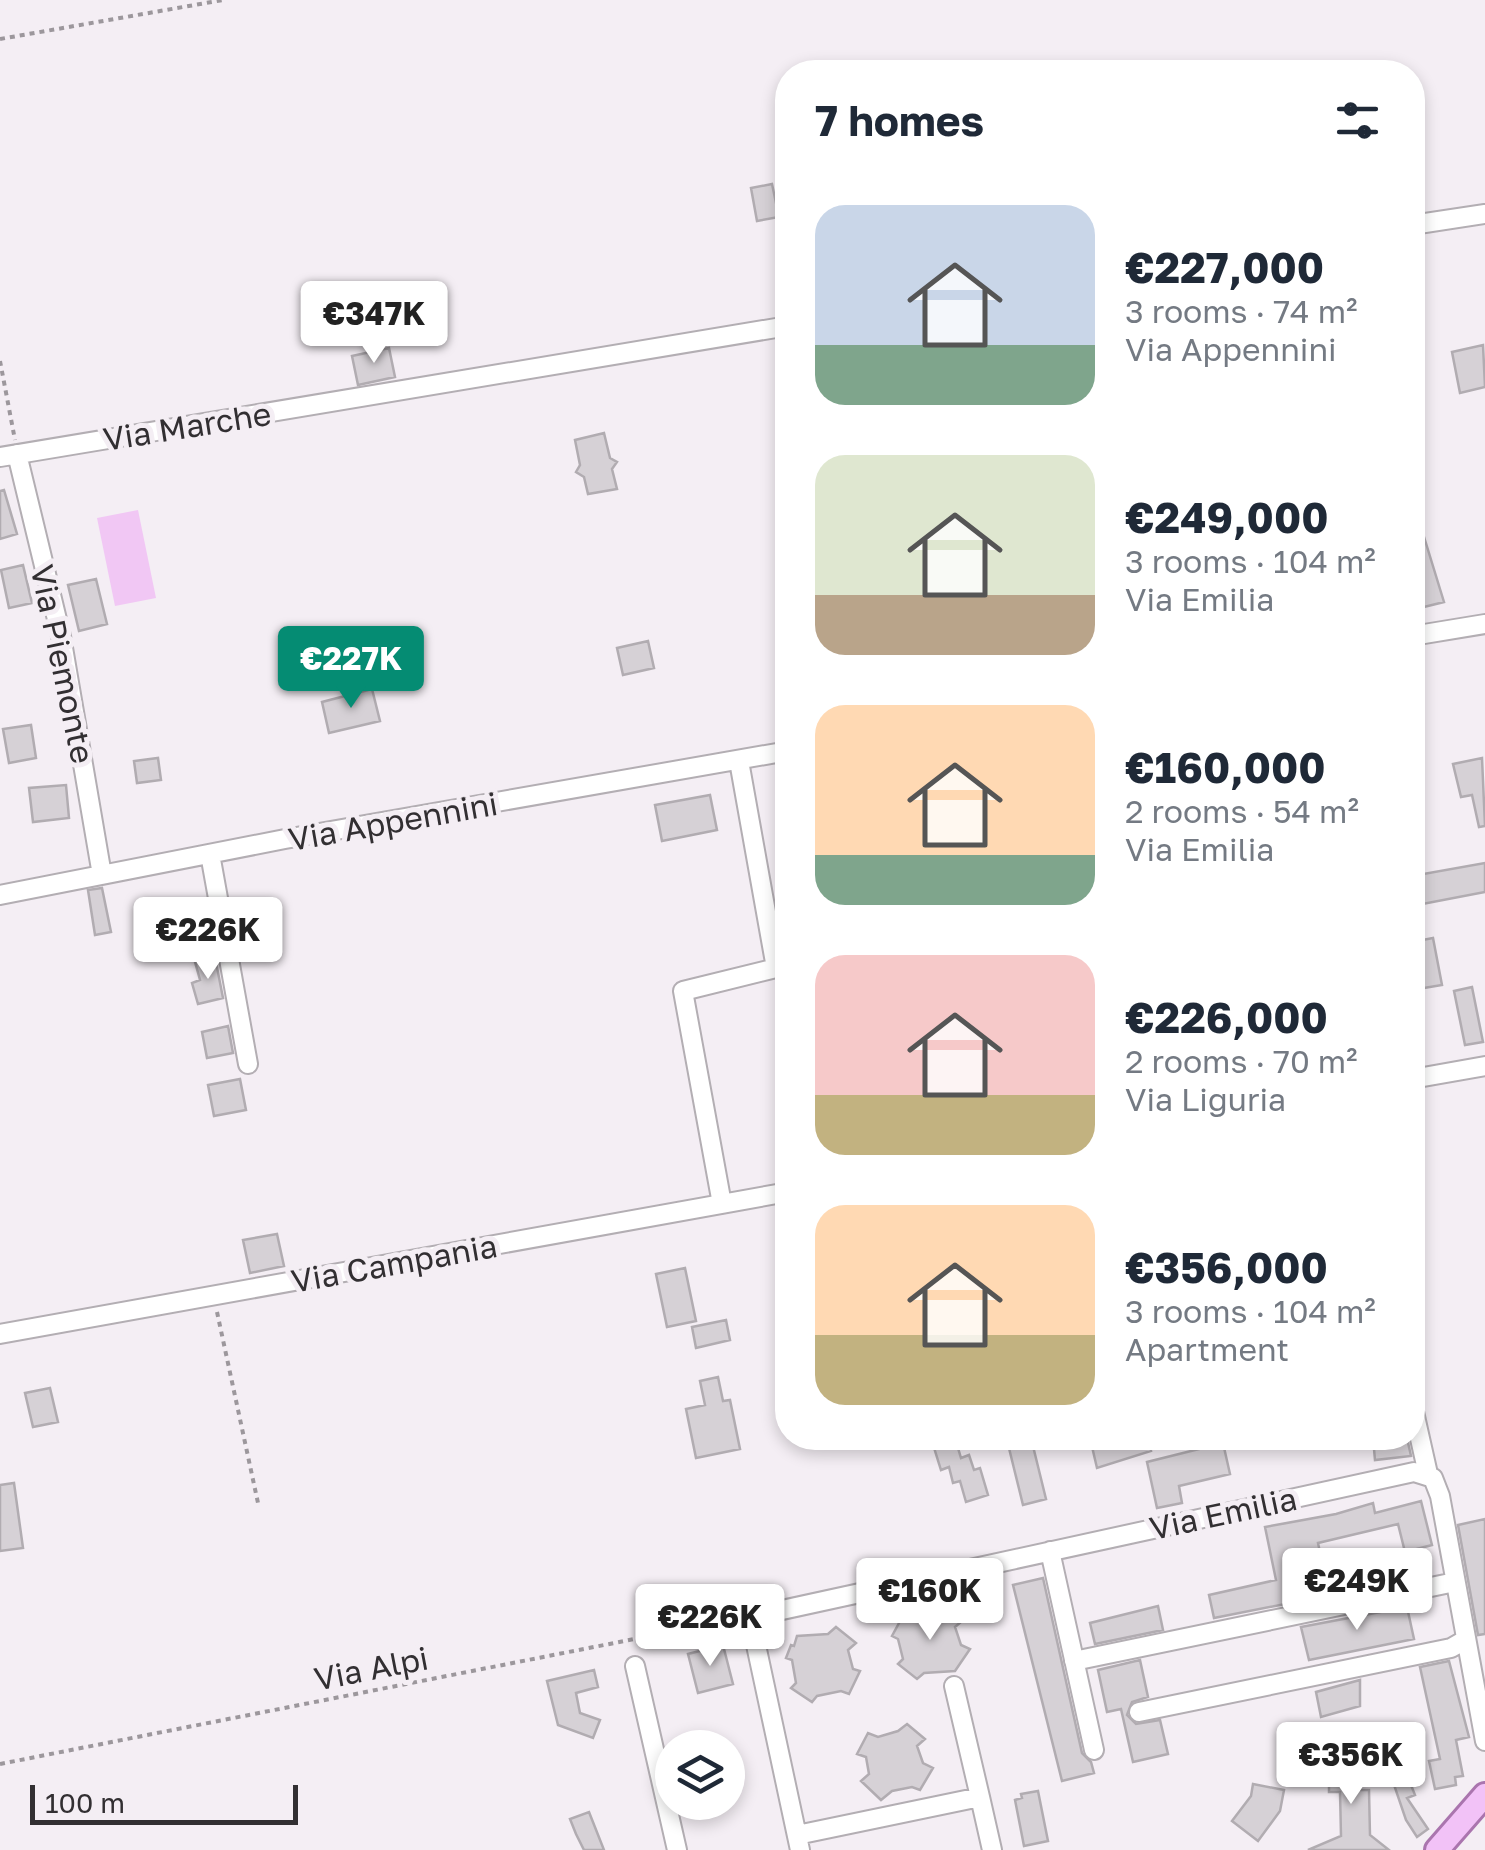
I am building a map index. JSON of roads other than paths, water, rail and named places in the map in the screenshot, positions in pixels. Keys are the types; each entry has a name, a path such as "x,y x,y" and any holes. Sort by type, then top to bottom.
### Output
{"main road":[{"path":"1437,1850 1485,1795"}],"street":[{"path":"1425,224 1485,214"},
{"name":"Via Marche","path":"9,456 775,328"},
{"name":"Via Piemonte","path":"9,456 61,636 102,875"},
{"path":"1425,634 1485,624"},
{"name":"Via Appennini","path":"0,895 775,754"},
{"path":"739,761 775,962"},
{"path":"210,854 248,1064"},
{"path":"722,1204 683,991 775,968"},
{"path":"1425,1077 1485,1066"},
{"name":"Via Campania","path":"0,1334 775,1194"},
{"path":"1423,1450 1428,1474 1440,1496 1485,1741"},
{"name":"Via Emilia","path":"798,1842 750,1617 1414,1472 1428,1474"},
{"path":"1050,1552 1094,1750"},
{"path":"1074,1661 1455,1582"},
{"path":"1139,1712 1452,1648 1465,1640"},
{"path":"635,1666 676,1850"},
{"path":"954,1686 992,1850"},
{"path":"798,1842 980,1797"}]}
